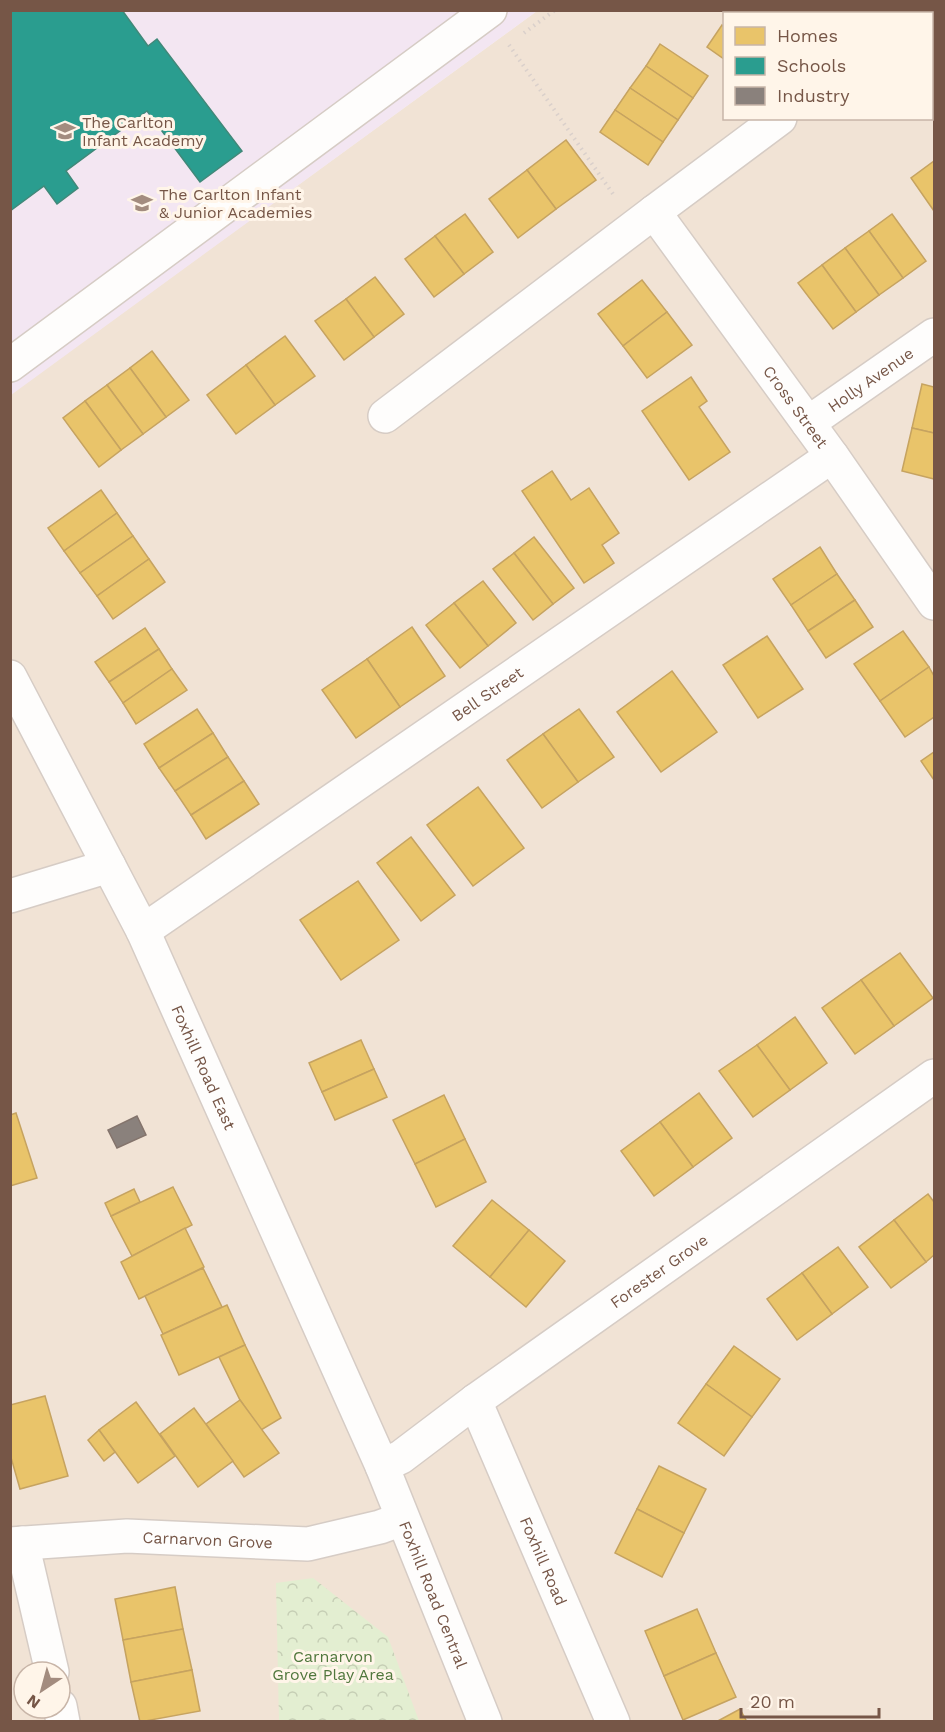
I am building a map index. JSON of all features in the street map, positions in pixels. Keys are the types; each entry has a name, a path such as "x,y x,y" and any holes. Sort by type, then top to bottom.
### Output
{"street":[{"path":"10,366 490,10"},
{"path":"385,416 777,120"},
{"name":"Cross Street","path":"654,212 832,456 934,603"},
{"name":"Holly Avenue","path":"808,423 934,335"},
{"name":"Bell Street","path":"143,932 832,456"},
{"name":"Foxhill Road East","path":"10,677 143,932 382,1466"},
{"path":"10,896 109,866"},
{"name":"Forester Grove","path":"382,1466 401,1457 475,1401 934,1076"},
{"name":"Foxhill Road","path":"475,1401 613,1722"},
{"name":"Foxhill Road Central","path":"382,1466 485,1722"},
{"name":"Carnarvon Grove","path":"16,1543 127,1536 308,1544 380,1527 402,1519"},
{"path":"16,1543 49,1660"}],"path":[{"path":"508,44 624,209 654,212"}],"shaded area":[{"name":"The Carlton Infant & Junior Academies","path":"11,11 537,11 11,395"},
{"path":"537,11 934,11 934,1721 11,1721 10,395"}],"green space":[{"name":"Carnarvon Grove Play Area","path":"313,1578 388,1637 419,1721 279,1721 276,1583"}],"building: Homes":[{"path":"732,10 748,10 750,12 731,12"},
{"path":"748,10 795,10 798,12 750,12"},
{"path":"722,25 723,58 707,47"},
{"path":"660,44 708,76 693,98 646,66"},
{"path":"646,66 693,98 678,120 630,88"},
{"path":"630,88 678,120 663,142 615,110"},
{"path":"615,110 663,142 648,165 600,132"},
{"path":"566,140 596,180 556,209 527,170"},
{"path":"934,161 934,211 911,178"},
{"path":"527,170 556,209 518,238 489,199"},
{"path":"465,214 493,252 464,274 435,236"},
{"path":"892,214 926,261 903,278 869,231"},
{"path":"869,231 903,278 879,295 845,248"},
{"path":"435,236 464,274 434,297 405,259"},
{"path":"845,248 879,295 856,312 822,265"},
{"path":"822,265 856,312 833,329 798,283"},
{"path":"375,277 404,314 374,337 346,299"},
{"path":"642,280 667,312 623,346 598,314"},
{"path":"346,299 374,337 344,360 315,321"},
{"path":"667,312 692,345 647,378 623,346"},
{"path":"285,336 315,376 275,405 246,365"},
{"path":"152,351 189,400 166,417 130,368"},
{"path":"246,365 275,405 236,434 207,395"},
{"path":"130,368 166,417 143,434 107,385"},
{"path":"691,377 707,401 699,407 730,452 689,480 642,411"},
{"path":"922,384 934,387 934,433 912,428"},
{"path":"107,385 143,434 121,450 85,401"},
{"path":"85,401 121,450 99,467 63,418"},
{"path":"912,428 934,433 934,479 902,471"},
{"path":"552,471 571,500 589,488 619,533 602,545 614,563 584,583 522,491"},
{"path":"101,490 117,513 64,551 48,528"},
{"path":"117,513 133,536 80,573 64,551"},
{"path":"133,536 149,559 97,596 80,573"},
{"path":"534,537 574,588 553,604 514,553"},
{"path":"820,547 837,574 791,605 773,579"},
{"path":"514,553 553,604 533,620 493,569"},
{"path":"149,559 165,582 113,619 97,596"},
{"path":"837,574 855,600 808,631 791,605"},
{"path":"483,581 516,623 488,646 454,603"},
{"path":"855,600 873,627 826,658 808,631"},
{"path":"454,603 488,646 460,668 426,625"},
{"path":"412,627 445,676 400,707 367,659"},
{"path":"145,628 159,649 109,682 95,662"},
{"path":"903,631 929,667 880,701 854,664"},
{"path":"767,636 803,689 758,718 723,665"},
{"path":"159,649 172,669 123,703 109,682"},
{"path":"367,659 400,707 356,738 322,690"},
{"path":"929,667 934,676 934,717 905,737 880,701"},
{"path":"172,669 187,690 136,724 123,703"},
{"path":"672,671 717,732 661,772 617,712"},
{"path":"197,709 213,733 159,768 144,744"},
{"path":"579,709 614,757 578,782 543,734"},
{"path":"213,733 228,757 175,791 159,768"},
{"path":"543,734 578,782 542,808 507,760"},
{"path":"934,752 934,780 921,761"},
{"path":"228,757 244,781 191,815 175,791"},
{"path":"244,781 259,804 206,839 191,815"},
{"path":"478,787 524,848 473,886 427,825"},
{"path":"411,837 455,895 421,921 377,863"},
{"path":"358,881 399,940 341,980 300,920"},
{"path":"900,953 933,998 894,1026 861,980"},
{"path":"861,980 894,1026 855,1054 822,1008"},
{"path":"795,1017 827,1063 790,1090 757,1045"},
{"path":"361,1040 374,1069 322,1092 309,1063"},
{"path":"757,1045 790,1090 753,1117 719,1071"},
{"path":"374,1069 387,1097 335,1120 322,1092"},
{"path":"699,1093 732,1138 693,1167 660,1122"},
{"path":"444,1095 465,1139 415,1164 393,1120"},
{"path":"16,1113 37,1178 10,1186 10,1115"},
{"path":"660,1122 693,1167 654,1196 621,1151"},
{"path":"465,1139 486,1182 436,1207 415,1164"},
{"path":"173,1187 192,1225 132,1256 111,1216"},
{"path":"134,1189 140,1202 111,1216 105,1203"},
{"path":"928,1194 934,1202 934,1255 926,1262 894,1220"},
{"path":"492,1200 529,1230 490,1277 453,1246"},
{"path":"894,1220 926,1262 891,1288 859,1247"},
{"path":"185,1228 204,1267 139,1299 121,1262"},
{"path":"529,1230 565,1261 526,1307 490,1277"},
{"path":"838,1247 868,1287 832,1314 802,1273"},
{"path":"203,1268 222,1307 163,1334 145,1296"},
{"path":"802,1273 832,1314 797,1340 767,1299"},
{"path":"227,1305 245,1345 179,1375 161,1335"},
{"path":"245,1345 281,1418 261,1430 240,1400 219,1357"},
{"path":"734,1346 780,1379 752,1417 706,1384"},
{"path":"706,1384 752,1417 724,1456 678,1423"},
{"path":"45,1396 68,1476 20,1489 10,1454 10,1405"},
{"path":"240,1400 279,1453 244,1477 206,1424"},
{"path":"136,1402 175,1456 138,1483 99,1430"},
{"path":"194,1408 233,1461 198,1487 160,1434"},
{"path":"99,1430 115,1452 104,1461 88,1440"},
{"path":"659,1466 706,1489 684,1533 637,1509"},
{"path":"637,1509 684,1533 662,1577 615,1553"},
{"path":"175,1587 183,1629 123,1640 115,1599"},
{"path":"697,1609 716,1653 664,1676 645,1631"},
{"path":"183,1629 192,1670 131,1682 123,1640"},
{"path":"716,1653 736,1697 683,1720 664,1676"},
{"path":"192,1670 200,1711 140,1722 131,1682"},
{"path":"740,1709 747,1722 716,1722"}],"building: Schools":[{"name":"The Carlton Infant Academy","path":"10,10 122,10 148,46 157,39 242,151 200,182 147,111 66,171 78,188 57,204 44,186 10,211"}],"building: Industry":[{"path":"137,1116 146,1135 117,1148 108,1130"}],"place":[{"name":"The Carlton Infant Academy","path":"65,131"},
{"name":"The Carlton Infant & Junior Academies","path":"142,203"}]}
